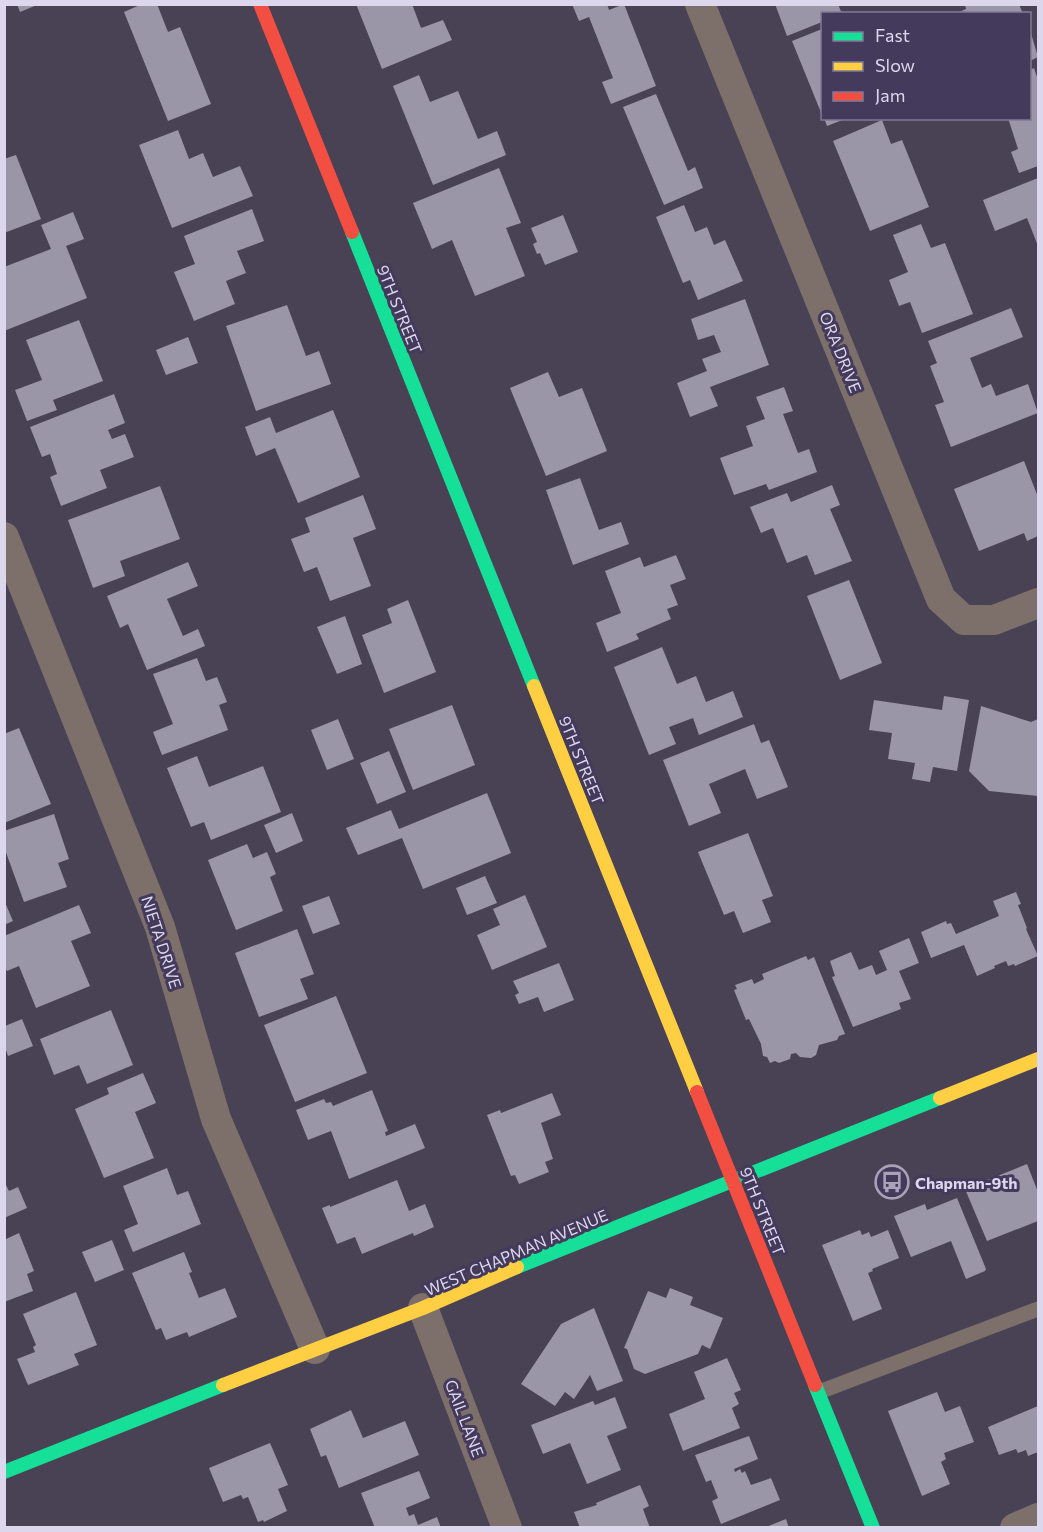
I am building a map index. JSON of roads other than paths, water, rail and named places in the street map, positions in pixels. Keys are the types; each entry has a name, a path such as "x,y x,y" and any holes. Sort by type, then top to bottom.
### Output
{"street":[{"name":"9TH STREET","path":"260,4 873,1527"},
{"name":"ORA DRIVE","path":"700,4 941,599 964,620 994,620 1038,603"},
{"name":"NIETA DRIVE","path":"4,537 160,927 216,1119 315,1349"},
{"name":"WEST CHAPMAN AVENUE","path":"4,1472 423,1308 500,1274 1038,1059"},
{"name":"GAIL LANE","path":"423,1308 507,1527"},
{"path":"1015,1527 1038,1518"}],"lane":[{"path":"819,1392 1038,1309"}],"place":[{"name":"Chapman-9th","path":"892,1182"}]}
